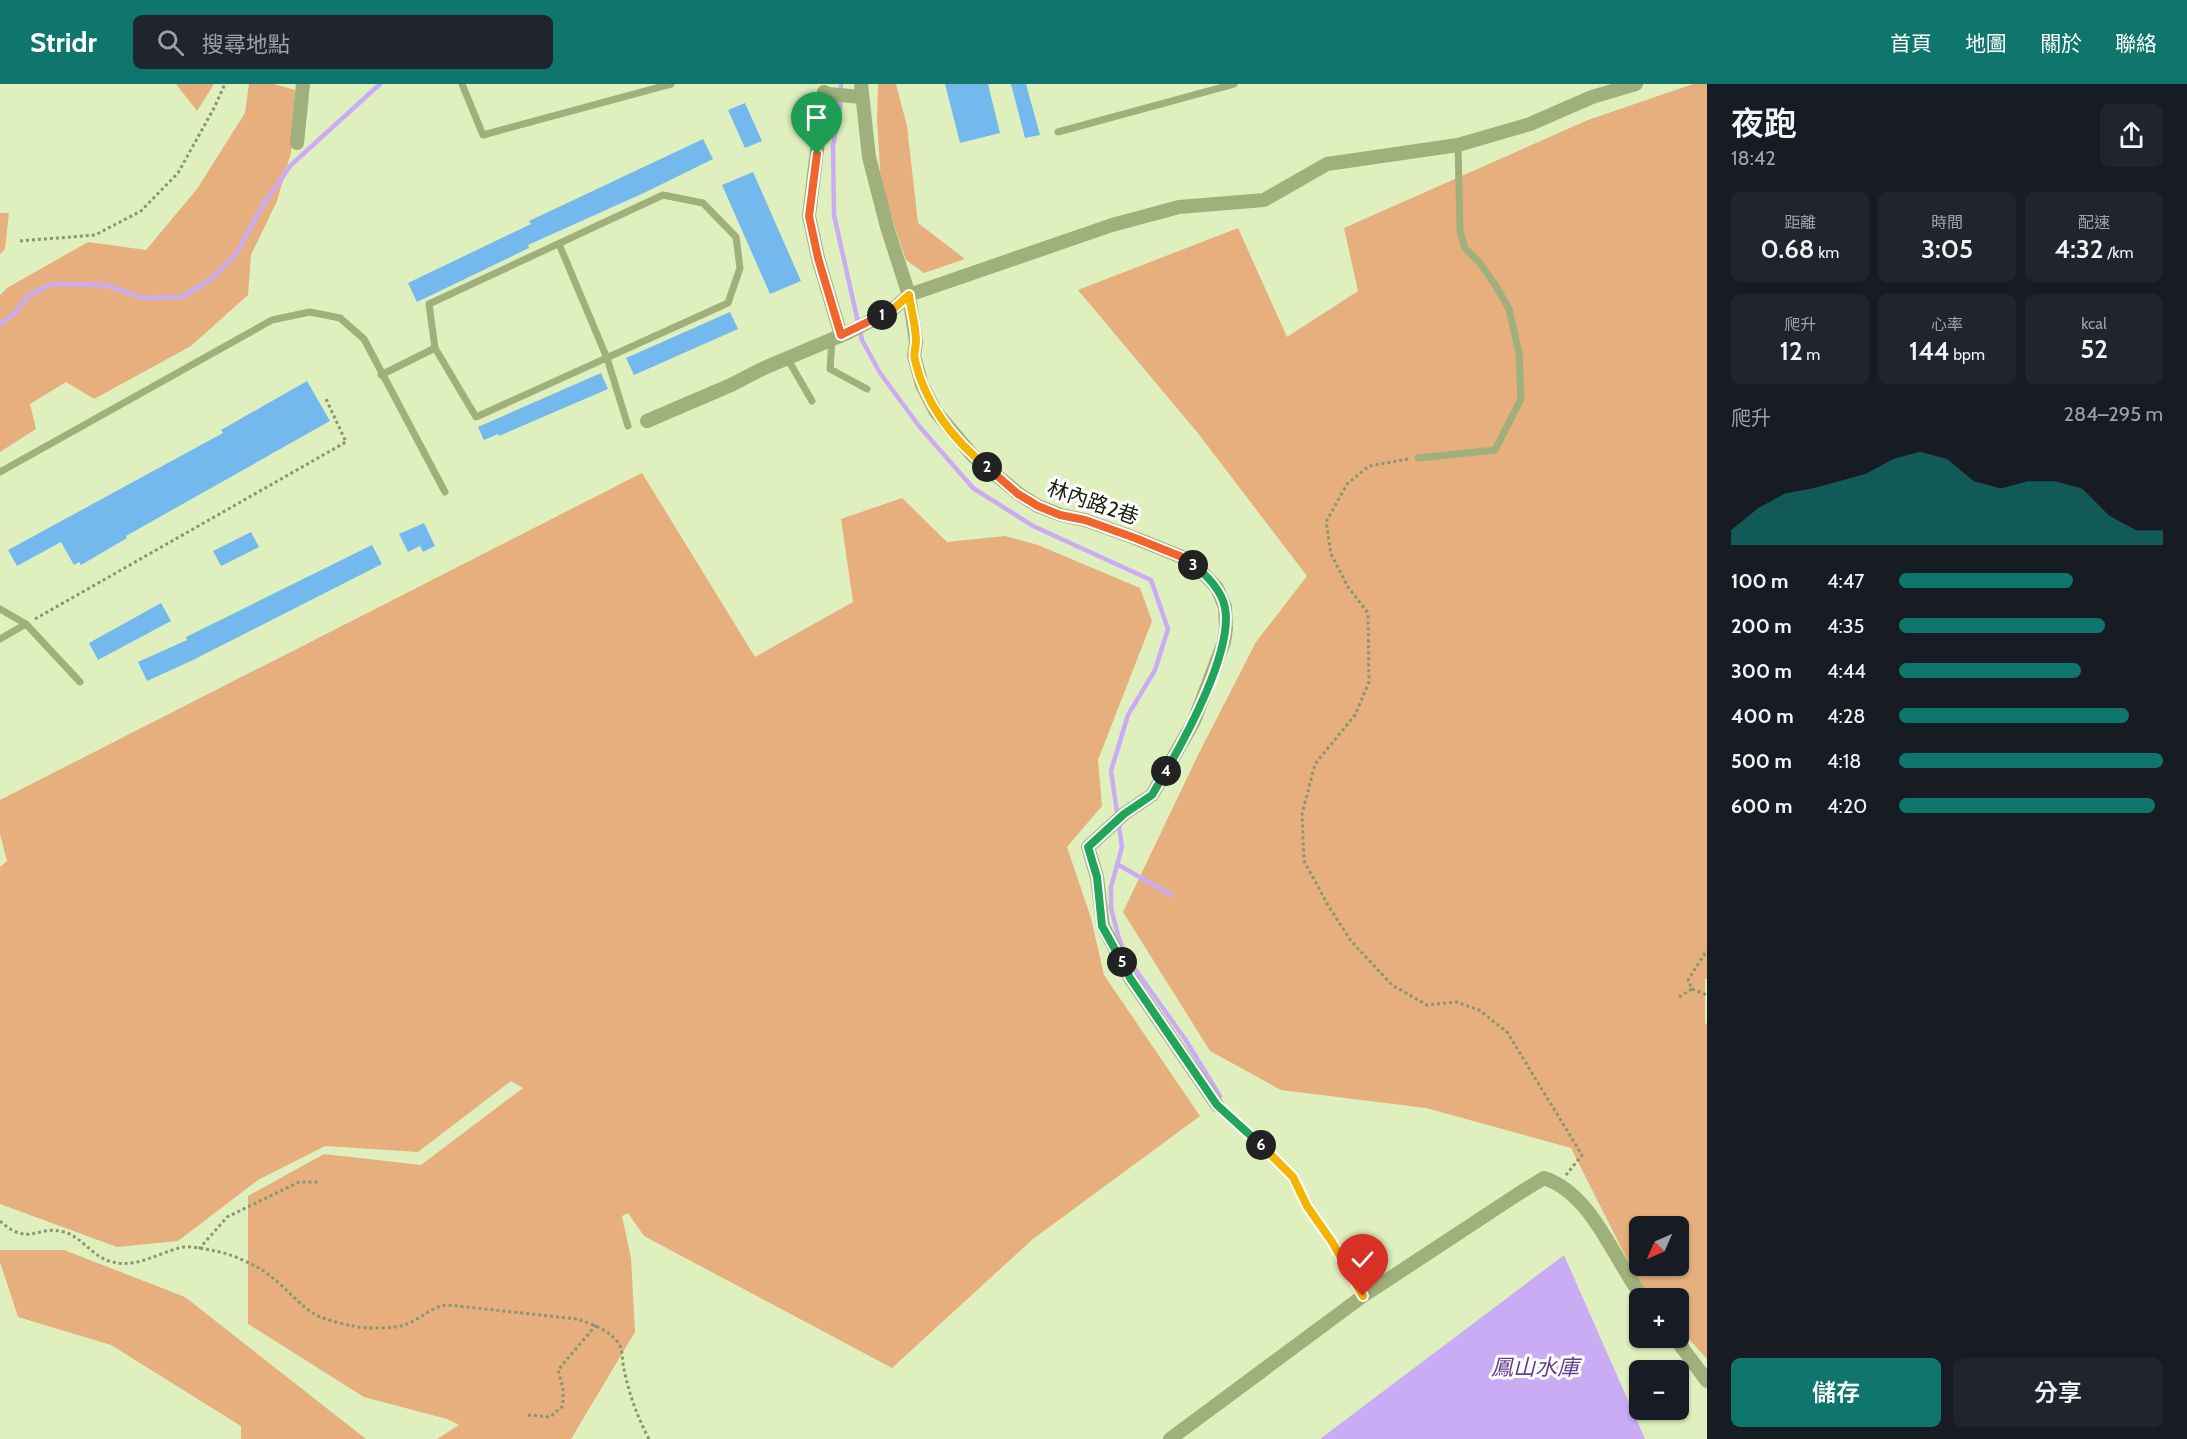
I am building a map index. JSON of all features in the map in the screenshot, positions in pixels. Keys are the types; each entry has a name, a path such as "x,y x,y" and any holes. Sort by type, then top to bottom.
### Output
{"street":[{"path":"297,143 303,84"},
{"path":"647,421 840,336 892,310 909,295 1112,225 1179,207 1264,200 1328,164 1458,145 1530,124 1592,97 1636,84"},
{"path":"840,336 809,216 824,92 829,94 861,90"},
{"name":"林內路2巷","path":"861,90 869,157 887,227 909,295 916,342 914,356 922,385 936,412 973,456 1018,494 1060,515 1085,520 1182,557 1201,571 1217,588 1225,607 1224,642 1194,721 1174,757 1152,795 1124,814 1088,847 1097,877 1102,926 1130,978 1217,1105"},
{"path":"1170,1439 1363,1296 1544,1178 1559,1183 1597,1221 1635,1288"},
{"path":"1682,1348 1707,1381"}],"lane":[{"path":"462,84 483,135 671,84"},
{"path":"1058,132 1234,84"},
{"path":"1418,458 1495,450 1521,399 1519,353 1509,309 1479,262 1465,248 1460,231 1458,145"},
{"path":"663,195 703,203 736,237 740,268 728,303 476,417 435,348 429,304 559,244 663,195"},
{"path":"559,244 607,358 628,426"},
{"path":"0,472 272,320 310,312 340,318 364,339 381,375 445,492"},
{"path":"840,336 830,369 867,389"},
{"path":"381,375 435,348"},
{"path":"787,358 812,401"},
{"path":"0,609 26,624 80,682"},
{"path":"0,639 26,624"}],"path":[{"path":"20,241 95,235 141,211 178,173 225,84"},
{"path":"26,624 346,442 326,399"},
{"path":"1418,458 1369,466 1347,484 1326,522 1331,554 1348,587 1368,613 1369,682 1355,715 1315,764 1302,813 1304,861 1351,941 1392,985 1427,1005 1456,1002 1479,1010 1507,1032 1582,1155 1559,1183"},
{"path":"1707,950 1688,980 1692,989 1707,995"},
{"path":"1679,997 1692,989"},
{"path":"1217,1105 1293,1177 1307,1206 1332,1242 1363,1296"},
{"path":"199,1249 227,1217 299,1182 319,1182"},
{"path":"0,1221 10,1230 22,1234 33,1235 53,1230 64,1232 83,1242 95,1254 110,1262 140,1263 185,1247 219,1251 269,1274 318,1316 354,1327 407,1325 438,1306 448,1305 577,1319 596,1325 620,1347 635,1412 649,1439"},
{"path":"528,1415 550,1417 563,1406 563,1388 558,1371 596,1325"}],"shaded area":[{"path":"176,84 214,84 197,111"},
{"path":"249,84 274,84 295,90 291,153 277,201 251,255 248,295 191,346 94,399 66,382 30,404 36,429 0,452 0,295 7,288 88,242 146,250 197,189 245,113"},
{"path":"878,84 896,84 907,126 918,223 965,259 924,273 906,260 881,186 877,119"},
{"path":"1693,84 1707,84 1707,979 1705,979 1705,1024 1707,1023 1707,1359 1689,1339 1689,1288 1643,1288 1635,1276 1689,1276 1689,1216 1629,1216 1629,1263 1571,1148 1426,1108 1281,1090 1210,1051 1123,912 1198,755 1256,642 1307,576 1197,432 1078,290 1238,228 1287,337 1358,291 1344,228 1588,120"},
{"path":"0,213 9,213 5,249 0,254"},
{"path":"642,473 755,657 853,602 841,519 902,498 947,542 1005,536 1038,545 1140,588 1152,621 1098,760 1102,806 1067,847 1091,918 1104,975 1200,1116 1033,1239 892,1368 644,1236 628,1213 622,1216 631,1258 635,1332 571,1439 437,1439 459,1425 447,1419 364,1397 248,1324 248,1196 324,1154 421,1165 523,1088 511,1081 418,1152 325,1146 258,1180 178,1241 117,1247 0,1204 0,867 7,861 0,834 0,800"},
{"path":"0,1250 64,1250 185,1297 366,1439 241,1439 241,1426 111,1345 18,1317 0,1262"}],"water":[{"name":"鳳山水庫","path":"1564,1255 1629,1403 1629,1420 1637,1420 1645,1439 1320,1439"}],"building":[{"path":"945,84 988,84 1000,133 960,143"},
{"path":"1011,84 1026,84 1040,135 1025,138"},
{"path":"745,103 762,141 745,148 728,110"},
{"path":"703,139 713,159 528,245 529,248 417,302 408,283 531,224 529,221"},
{"path":"753,172 801,281 770,294 722,185"},
{"path":"730,312 738,329 634,375 626,358"},
{"path":"601,373 608,389 499,436 498,434 484,440 478,427"},
{"path":"307,381 330,421 126,536 127,538 81,565 79,562 74,565 61,542 17,566 8,550 223,433 221,430"},
{"path":"424,523 435,546 423,552 420,546 408,552 399,534"},
{"path":"251,532 259,547 221,566 213,551"},
{"path":"372,545 382,564 147,681 138,662 187,640 186,637"},
{"path":"161,603 171,621 98,660 89,643"}],"waterway":[{"path":"0,324 15,313 29,295 52,284 106,285 143,298 182,297 211,279 236,254 263,205 291,165 380,84"},
{"path":"841,84 840,107 833,146 834,215 862,340 880,373 919,426 973,488 1033,526 1151,580 1168,629 1155,670 1128,715 1111,771 1122,847 1111,887 1111,908 1125,955 1185,1039 1220,1096"},
{"path":"1117,864 1171,895"}],"route":[{"path":"817,154 809,216 818,258 841,335 892,310 909,295 916,342 914,356 922,385 936,412 973,456 1018,494 1038,506 1060,515 1085,520 1182,557 1201,571 1217,588 1225,607 1224,642 1194,721 1152,795 1124,814 1088,847 1097,877 1102,926 1130,978 1217,1105 1293,1177 1307,1206 1332,1242 1363,1296"}]}
